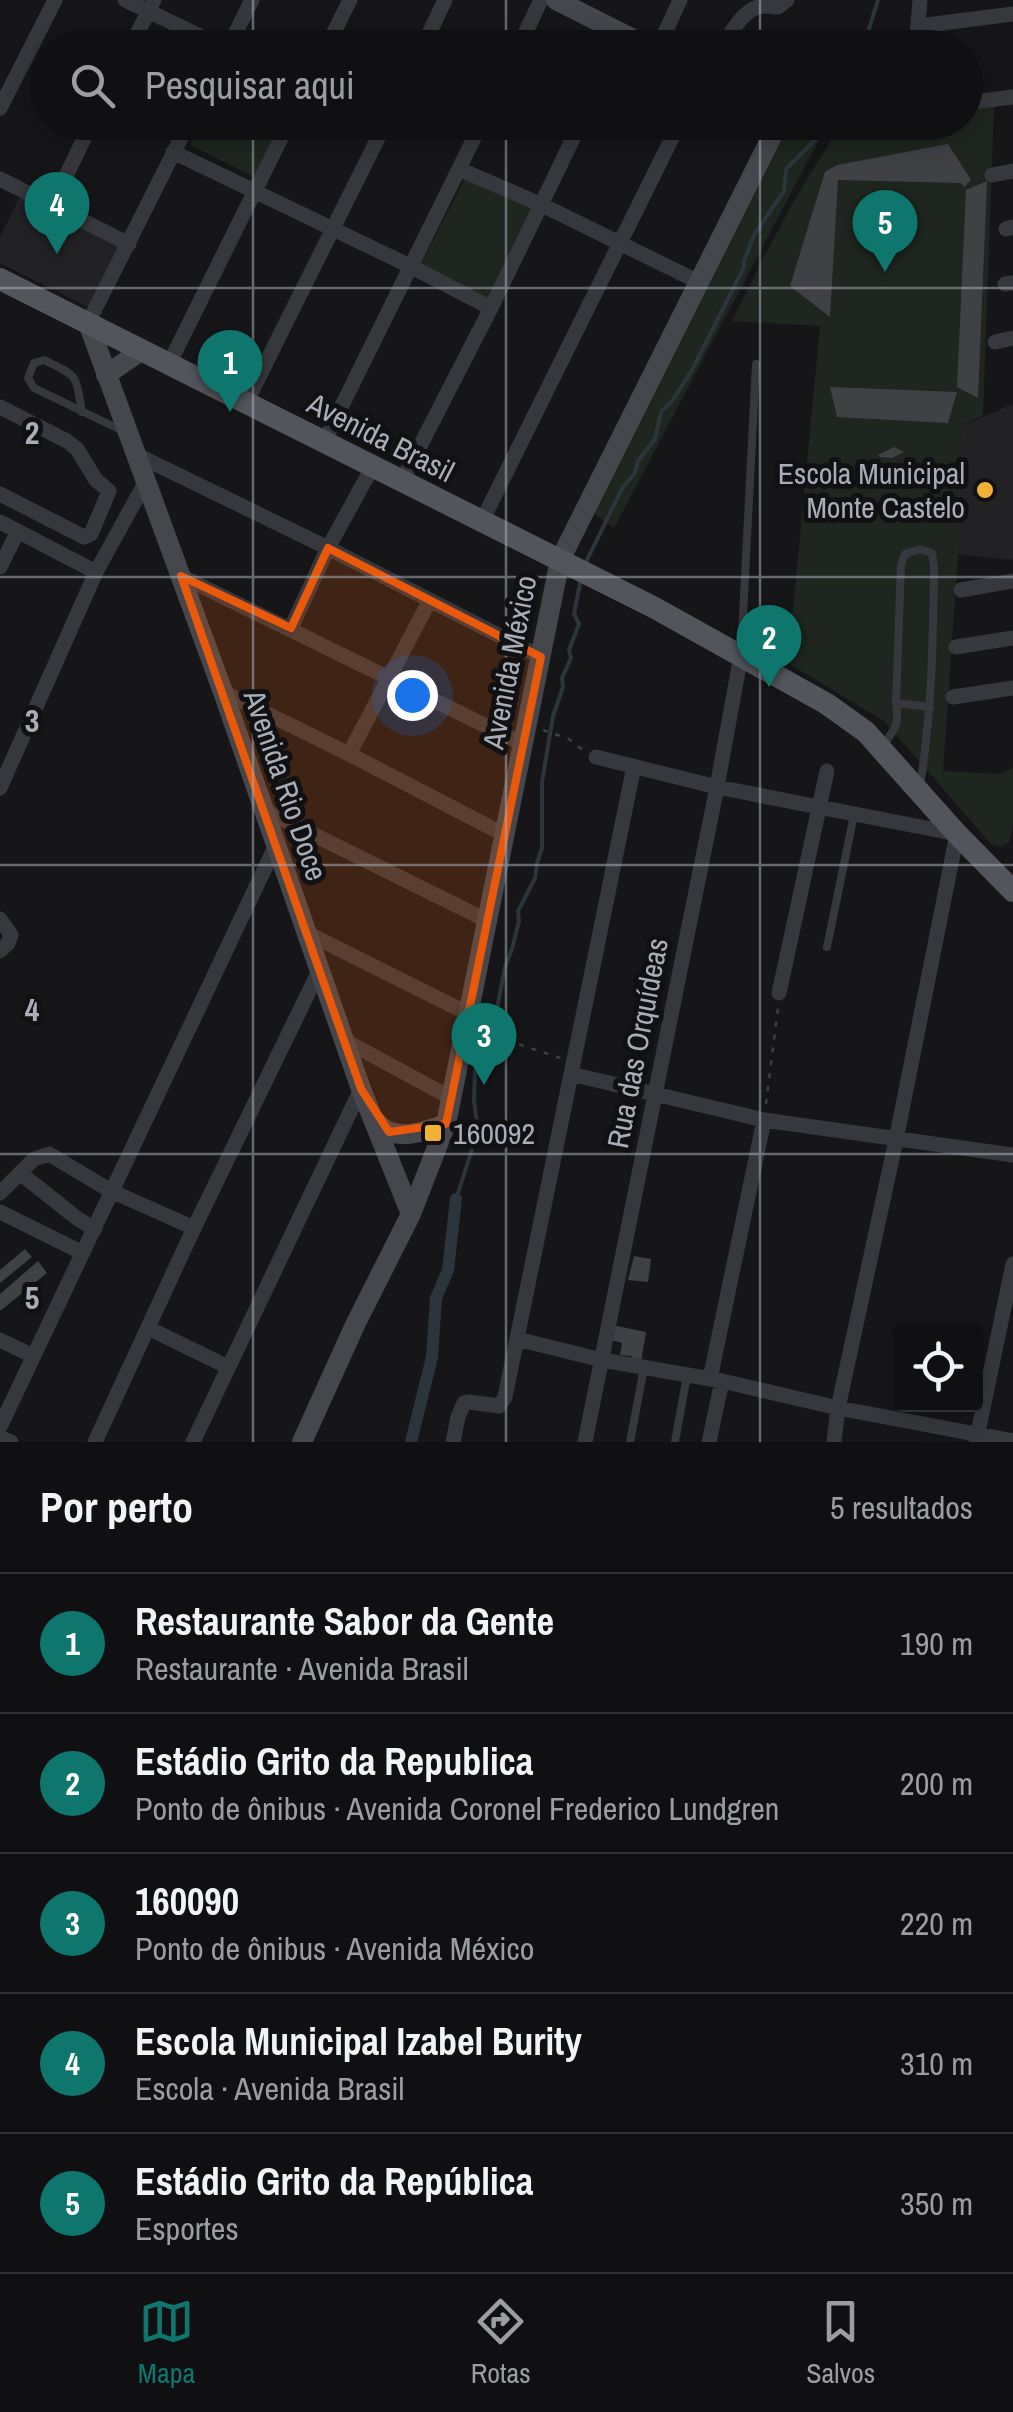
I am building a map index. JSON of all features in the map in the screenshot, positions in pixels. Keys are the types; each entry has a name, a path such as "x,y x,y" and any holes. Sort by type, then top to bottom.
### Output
{"main road":[{"name":"Avenida Brasil","path":"0,279 567,564 741,654 826,704 866,732 1013,892"},
{"path":"989,867 1013,864"}],"street":[{"path":"40,30 55,0"},
{"path":"124,0 151,6 194,30"},
{"path":"236,30 252,0"},
{"path":"335,30 350,0"},
{"path":"431,30 445,0"},
{"path":"527,30 541,0"},
{"path":"556,0 603,30"},
{"path":"664,30 680,0"},
{"path":"734,30 752,10 760,6 778,7 787,0"},
{"path":"918,30 920,0"},
{"path":"139,30 151,6"},
{"path":"919,26 1013,14"},
{"path":"0,108 30,49"},
{"path":"983,101 1013,97"},
{"path":"52,203 83,140"},
{"path":"88,323 179,140"},
{"path":"169,364 280,140"},
{"path":"246,403 377,140"},
{"path":"324,442 473,140"},
{"path":"402,481 573,140"},
{"path":"482,521 671,140"},
{"name":"Avenida México","path":"302,1442 411,1214 446,1124 541,657 567,564 770,140"},
{"path":"173,152 490,308"},
{"path":"459,169 699,282"},
{"path":"992,174 1013,171"},
{"path":"0,179 129,244"},
{"name":"Avenida Rio Doce","path":"88,323 144,483 182,576 361,1090 411,1214"},
{"path":"995,342 1013,338"},
{"path":"106,375 142,350"},
{"path":"0,406 77,449 109,494 90,534 84,537 0,494"},
{"path":"135,454 541,657"},
{"path":"291,628 328,548 373,466"},
{"path":"0,788 96,572 144,483"},
{"path":"0,522 96,572"},
{"path":"0,567 18,531"},
{"path":"182,576 524,744"},
{"path":"961,590 1013,581"},
{"path":"350,754 430,600"},
{"path":"956,647 1013,638"},
{"name":"Rua das Orquídeas","path":"585,1442 741,654"},
{"path":"953,697 1013,688"},
{"path":"223,692 505,835"},
{"path":"596,757 717,787 956,834 834,1442"},
{"path":"453,1442 464,1403 502,1403 634,766"},
{"path":"779,993 826,771"},
{"path":"264,810 488,921"},
{"path":"0,1427 275,847"},
{"path":"0,951 10,939 4,924"},
{"path":"306,932 468,1021"},
{"path":"95,1442 319,971"},
{"path":"344,1040 453,1100"},
{"path":"572,1067 655,1095 764,1120 1013,1155"},
{"path":"194,1442 361,1090"},
{"path":"372,1117 380,1128 401,1134 421,1133 446,1124"},
{"path":"709,1442 716,1380 764,1120"},
{"path":"0,1193 39,1156 49,1154 111,1192 194,1228"},
{"path":"20,1173 95,1229"},
{"path":"0,1212 83,1252"},
{"path":"977,1439 1013,1264"},
{"path":"148,1328 228,1367"},
{"path":"517,1339 977,1439 1013,1440"},
{"path":"0,1340 33,1356"},
{"path":"0,1437 11,1442"}],"lane":[{"path":"82,412 71,373 44,360 34,363 28,378 34,388 82,412 127,433"},
{"path":"741,654 756,364"},
{"path":"881,748 899,718 896,704 901,564 905,554 920,549 932,553 934,567 933,678 919,790"},
{"path":"896,704 930,707"},
{"path":"827,947 854,815"},
{"path":"630,1442 644,1367"},
{"path":"675,1442 687,1374"}],"path":[{"path":"546,732 569,739 596,757"},
{"path":"764,1120 779,993"},
{"path":"468,1021 572,1067"}],"highlighted area":[{"path":"328,548 541,657 446,1124 389,1132 361,1089 181,576 291,628"}],"shaded area":[{"path":"994,106 983,415 961,426 952,553 958,555 943,771 1001,774 1013,767 1013,825 1009,842 1001,847 991,844 884,721 788,663 820,326 732,321 795,200 832,140 983,140 983,108"},
{"path":"193,140 278,140 258,179 190,145"},
{"path":"773,140 819,140 614,528 586,508"},
{"path":"471,167 540,202 490,300 420,265"},
{"path":"20,196 119,245 88,307 0,263 0,237"},
{"name":"Escola Municipal Monte Castelo","path":"1013,404 1013,560 952,554 961,426"}],"building":[{"path":"948,144 971,180 964,187 961,183 838,180 830,317 790,286 825,172 837,165"},
{"path":"987,181 978,398 957,387 966,190"},
{"path":"830,387 957,392 948,423 837,417"},
{"path":"894,447 904,452 892,458 878,455"},
{"path":"25,1249 32,1257 0,1283 0,1270"},
{"path":"634,1256 651,1259 648,1282 628,1280"},
{"path":"38,1261 47,1273 0,1311 0,1294"},
{"path":"612,1325 646,1332 641,1362 620,1355 622,1343 608,1339"}],"waterway":[{"path":"869,30 878,0"},
{"path":"585,564 623,487 655,439 661,412 692,370 744,267 754,235 784,191 786,169 815,140"},
{"path":"456,1199 478,1131 475,1071 497,1009 519,921 518,911 535,878 542,848 542,782 553,716 579,624 574,614 581,578"},
{"path":"411,1442 432,1357 436,1298 448,1270 456,1199"}],"place":[{"name":"Escola Municipal Izabel Burity","path":"57,254"},
{"name":"Estádio Grito da República","path":"885,272"},
{"name":"Restaurante Sabor da Gente","path":"230,412"},
{"name":"Escola Municipal Monte Castelo","path":"985,490"},
{"name":"Estádio Grito da Republica","path":"769,687"},
{"name":"160090","path":"484,1085"},
{"name":"160092","path":"433,1133"}]}
